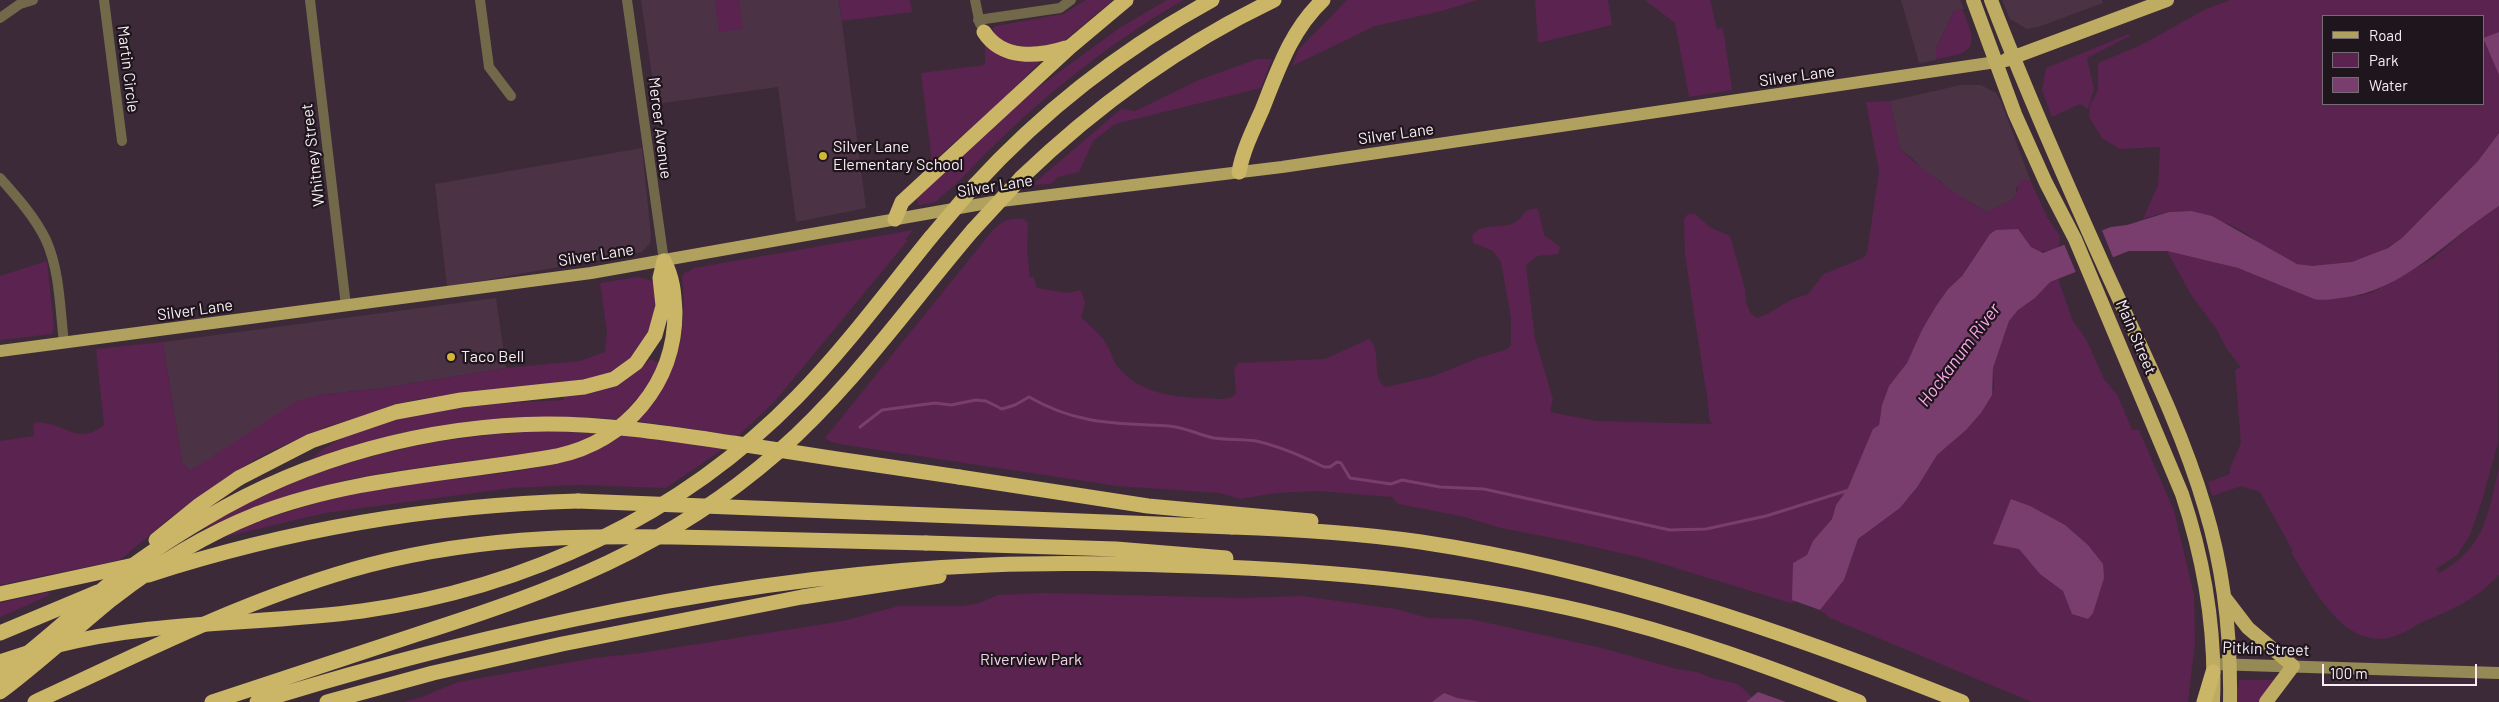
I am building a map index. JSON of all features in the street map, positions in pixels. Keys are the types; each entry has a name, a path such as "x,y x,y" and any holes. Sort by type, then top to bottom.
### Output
{"highway":[{"path":"895,219 902,202 1070,47 1126,0"},
{"path":"0,662 64,643 140,629 333,614 421,601 514,576 614,533 645,516 706,476 771,423 821,371 975,185 1038,124 1096,76 1157,33 1212,0"},
{"path":"212,702 548,590 620,558 688,521 749,477 806,427 857,371 973,230 1021,178 1078,126 1134,83 1194,43 1274,0"},
{"path":"1239,172 1245,150 1288,49 1303,22 1323,0"},
{"name":"Main Street","path":"1973,0 2038,166 2075,239 2172,467 2187,509 2203,578 2213,668 2213,702"},
{"name":"Main Street","path":"1991,0 2167,409 2202,496 2213,538 2224,596 2230,664 2230,702"},
{"path":"1996,62 2167,0"},
{"path":"981,26 998,46 1019,54 1046,54 1070,47"},
{"path":"112,582 131,560 172,526 239,478 311,441 396,412 461,400 584,387 614,379 636,362 655,335 662,310 660,278 664,260"},
{"path":"0,692 112,600 163,562 208,536 257,514 292,502 351,487 557,456 582,450 604,439 630,419 646,401 658,383 668,359 673,337 675,307 672,277 664,260"},
{"path":"0,675 112,582 154,551 206,517 308,469 354,453 458,431 508,426 564,424 642,430 1148,506 1232,521 1388,538 1524,561 1666,597 1808,643 1962,702"},
{"path":"0,633 110,588 225,552 313,532 403,516 476,507 578,501 1232,521"},
{"path":"36,702 200,626 278,594 369,565 448,549 522,539 599,535 1141,550 1244,560 1335,574 1483,592 1608,618 1729,653 1859,702"},
{"path":"0,594 157,561 225,552"},
{"path":"257,702 389,664 502,636 652,605 820,579 990,565 1163,565 1335,574"},
{"path":"326,702 433,673 562,644 765,604 925,579 990,565"},
{"path":"2224,596 2248,628 2292,666 2266,702"},
{"path":"2204,702 2213,668"}],"main road":[{"name":"Silver Lane","path":"0,352 539,280 1024,198 1239,172 1996,62"},
{"name":"Pitkin Street","path":"2213,668 2230,664 2499,673"}],"street":[{"path":"0,18 20,4 33,0"},
{"name":"Martin Circle","path":"104,0 122,141"},
{"name":"Whitney Street","path":"310,0 346,306"},
{"path":"480,0 490,67 511,96"},
{"name":"Mercer Avenue","path":"627,0 664,260"},
{"path":"975,0 981,26 1060,8 1071,0"},
{"path":"0,178 29,212 47,241 55,271 64,343"}],"shaded area":[{"name":"Silver Lane Elementary School","path":"641,0 839,0 866,208 796,222 778,87 656,104"},
{"path":"1901,0 1960,0 1964,9 1954,11 1936,48 1936,60 1919,63"},
{"path":"2002,0 2102,0 2103,3 2038,27 2027,29 2010,19"},
{"path":"1961,85 1981,85 1996,93 2001,101 2031,182 2025,179 2016,188 2016,195 2011,200 1986,212 1928,175 1900,149 1890,101"},
{"path":"642,148 651,236 650,243 642,252 447,287 435,184"},
{"path":"496,298 506,368 383,388 319,395 190,471 182,462 163,342"}],"green space":[{"path":"715,0 739,0 743,29 719,32"},
{"path":"839,0 910,0 912,12 842,21"},
{"path":"1086,0 1113,0 1060,44 1043,47 1007,46 993,33 993,28 996,26 1063,14"},
{"path":"1167,0 1183,0 1123,38 1040,103 936,202 919,205 915,196 1014,105 1121,27"},
{"path":"1347,0 1477,0 1442,11 1375,26 1292,66 1299,49"},
{"path":"1535,0 1608,0 1612,25 1538,43"},
{"path":"1645,0 1710,0 1717,29 1723,28 1732,90 1689,97 1675,23"},
{"path":"2230,0 2499,0 2499,32 2484,38 2484,15 2322,15 2322,105 2484,105 2484,40 2499,75 2499,133 2478,161 2402,238 2379,252 2353,262 2325,267 2311,267 2298,264 2276,253 2237,228 2203,215 2186,211 2173,211 2143,219 2158,185 2160,147 2120,149 2103,139 2089,117 2090,105 2098,90 2098,63 2141,45 2206,9"},
{"path":"1962,9 1972,39 1970,46 1960,54 1936,59 1936,48 1954,11"},
{"path":"2129,34 2130,36 2087,58 2094,89 2088,109 2080,104 2052,117 2042,90 2046,68"},
{"path":"985,46 1002,56 1038,61 1038,64 1006,97 932,162 921,73 985,65"},
{"path":"1257,59 1272,59 1261,88 1115,124 1093,141 1079,172 1058,177 1051,184 1032,185 1121,109 1135,111 1199,80"},
{"path":"1890,101 1900,149 1920,167 1986,212 2011,200 2016,195 2019,182 2025,179 2031,182 2048,219 2060,236 2060,243 2057,249 2049,251 2037,250 2029,245 2017,229 1986,240 1962,276 1948,289 1936,306 1907,363 1889,386 1882,405 1879,425 1848,488 1836,505 1832,519 1813,541 1792,599 1798,602 1790,603 1643,558 1404,505 1397,503 1392,497 1317,491 1276,493 1240,499 1220,493 1117,486 846,445 831,442 825,438 993,230 1007,220 1015,218 1024,219 1028,223 1027,251 1030,278 1033,276 1037,288 1068,293 1081,290 1085,303 1081,317 1102,337 1115,364 1127,377 1139,385 1165,394 1223,399 1230,398 1236,394 1234,369 1238,363 1325,359 1369,339 1375,351 1379,378 1386,387 1434,376 1478,358 1506,350 1511,345 1511,318 1501,262 1493,251 1473,243 1472,236 1486,227 1512,224 1526,212 1533,209 1538,209 1544,235 1560,247 1558,254 1537,256 1526,265 1535,339 1553,399 1550,412 1596,421 1712,424 1709,418 1685,255 1684,219 1688,214 1695,214 1711,228 1730,236 1745,289 1746,302 1751,314 1757,318 1770,313 1793,299 1807,295 1824,274 1863,258 1867,253 1879,171 1866,102"},
{"path":"2499,206 2498,443 2481,504 2469,537 2457,555 2436,569 2439,573 2455,563 2475,541 2487,515 2499,468 2499,575 2483,590 2465,602 2401,634 2392,637 2374,638 2358,634 2344,625 2319,597 2291,552 2293,551 2260,492 2241,486 2212,496 2208,482 2230,474 2230,468 2241,443 2235,370 2241,367 2226,348 2217,330 2190,293 2167,251 2238,268 2314,299 2360,296 2373,292 2432,259 2479,219"},
{"path":"913,230 905,240 908,240 775,401 738,436 636,421 662,389 677,355 683,318 682,276 685,272 687,273 694,268"},
{"path":"47,261 54,327 52,334 0,340 0,276"},
{"path":"2053,265 2073,321 2086,339 2104,379 2118,396 2132,430 2139,430 2174,511 2194,595 2195,642 2188,702 2032,702 1830,618 1820,610 1844,580 1858,539 1900,508 1918,486 1937,455 1966,430 1981,413 1994,388 1993,368 2009,321 2018,310 2035,298 2042,290 2041,272"},
{"path":"639,277 655,282 653,317 649,332 643,345 634,357 607,374 589,380 418,399 326,427 267,453 236,471 171,517 120,560 0,585 0,441 34,436 33,426 36,422 51,424 80,434 91,433 104,425 96,349 163,342 182,462 190,471 295,402 319,395 383,388 506,368 580,361 605,352 607,332 600,283"},
{"path":"650,359 660,363 647,388 618,419 540,417 463,423 386,437 311,459 335,442 364,429 397,419 466,407 564,400 562,396 599,391 631,376"},
{"path":"541,431 596,433 572,446 544,452 400,470 342,481 284,498 193,533 249,503 291,484 360,459 431,443"},
{"path":"622,435 723,449 666,488 578,485 511,488 325,513 219,538 284,513 351,494 544,466 599,448"},
{"path":"49,592 48,596 0,617 0,603"},
{"name":"Riverview Park","path":"1042,593 1242,598 1302,596 1396,609 1428,618 1470,619 1602,648 1677,669 1697,672 1712,678 1738,684 1752,697 1746,702 403,702 422,697 458,682 595,658 641,653 843,621 899,606 963,606 979,603 999,595"},
{"path":"2239,680 2275,680 2262,702 2237,702"}],"water":[{"path":"2499,32 2499,75 2484,40 2484,38"},
{"name":"Hockanum River","path":"2499,133 2499,206 2405,275 2364,293 2341,298 2314,299 2238,268 2167,251 2129,251 2050,282 2035,298 2018,310 2009,321 1993,368 1992,395 1981,413 1966,430 1937,455 1918,486 1900,508 1858,539 1844,580 1820,610 1792,600 1793,563 1807,555 1813,541 1832,519 1836,505 1848,488 1873,429 1879,425 1882,405 1889,386 1907,363 1922,330 1936,306 1948,289 1962,276 1990,234 1996,230 2018,229 2031,247 2043,253 2111,227 2127,225 2169,212 2191,211 2212,216 2297,264 2312,266 2352,262 2388,248 2402,238 2478,161"},
{"path":"2011,499 2030,506 2065,525 2088,545 2103,564 2104,578 2093,613 2088,619 2072,614 2063,591 2040,574 2019,549 1993,544"},
{"path":"1758,692 1786,702 1746,702"},
{"path":"1444,693 1457,698 1480,702 1432,702"}],"pier":[{"path":"2101,228 2114,260 2077,275 2064,244"}],"waterway":[{"path":"860,427 882,410 935,403 951,405 976,400 986,401 1002,409 1015,405 1029,397 1064,413 1081,418 1114,423 1175,427 1214,438 1251,440 1265,443 1324,467 1330,467 1337,462 1341,463 1350,478 1391,484 1402,480 1440,487 1484,489 1670,530 1706,529 1766,516 1849,490"}],"place":[{"name":"Silver Lane Elementary School","path":"823,156"},
{"name":"Taco Bell","path":"451,357"}]}
